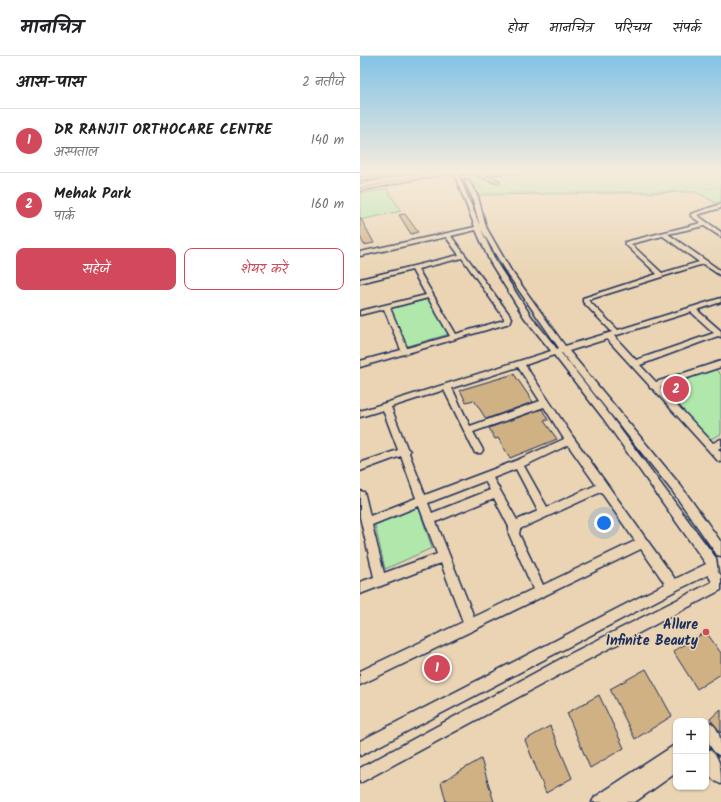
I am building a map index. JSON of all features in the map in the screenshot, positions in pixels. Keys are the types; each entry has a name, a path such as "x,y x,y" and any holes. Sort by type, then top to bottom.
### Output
{"street":[{"path":"360,776 569,662 721,583 715,577 715,562 606,416 528,317 493,262 470,206"},
{"path":"721,206 693,214 704,224 721,234"},
{"path":"661,275 627,243 704,224"},
{"path":"360,254 480,228"},
{"path":"480,228 564,350 677,489 721,552"},
{"path":"664,234 721,274"},
{"path":"360,364 454,337 508,319 448,235"},
{"path":"360,281 463,256"},
{"path":"705,262 585,299 585,301 653,386 721,458"},
{"path":"414,268 454,337"},
{"path":"360,313 429,296"},
{"path":"360,414 692,309 720,302"},
{"path":"386,306 405,351"},
{"path":"634,364 720,334 692,309"},
{"path":"520,364 570,440 674,586"},
{"path":"653,386 718,365 721,373"},
{"path":"447,387 478,450"},
{"path":"468,430 545,403"},
{"path":"386,406 405,451 422,500 470,624"},
{"path":"367,522 518,464 570,440"},
{"path":"712,448 721,443"},
{"path":"360,467 405,451"},
{"path":"518,464 544,512"},
{"path":"487,476 515,527 514,534 540,592"},
{"path":"515,527 544,512 604,487"},
{"path":"430,519 496,492"},
{"path":"360,495 380,579"},
{"path":"360,678 470,624 642,543"},
{"path":"360,588 380,579 444,557"},
{"path":"360,749 674,586 715,562"},
{"path":"709,729 721,749"},
{"path":"600,802 673,753"},
{"path":"709,759 721,777"},
{"path":"622,802 673,766"}],"green space":[{"path":"360,206 398,206 401,211 360,220"},
{"path":"429,299 449,334 405,347 389,309"},
{"path":"715,369 721,375 721,434 708,440 659,387"},
{"path":"418,506 432,548 385,569 374,521"}],"building":[{"path":"405,214 418,232 411,234 399,215"},
{"path":"360,217 374,243 364,245 360,236"},
{"path":"514,374 533,402 486,419 474,400 466,402 460,390"},
{"path":"542,409 548,420 544,421 557,439 510,458 498,438 495,439 489,428"},
{"path":"706,632 721,653 721,674 697,689 673,651"},
{"path":"646,669 672,716 635,739 610,689"},
{"path":"599,695 624,748 590,768 567,713"},
{"path":"721,709 721,733 710,719"},
{"path":"550,726 572,778 546,793 525,740"},
{"path":"481,759 494,802 446,802 441,782"}],"place":[{"name":"Mehak Park","path":"676,389"},
{"name":"Allure Infinite Beauty","path":"706,632"},
{"name":"DR RANJIT ORTHOCARE CENTRE","path":"437,668"}]}
